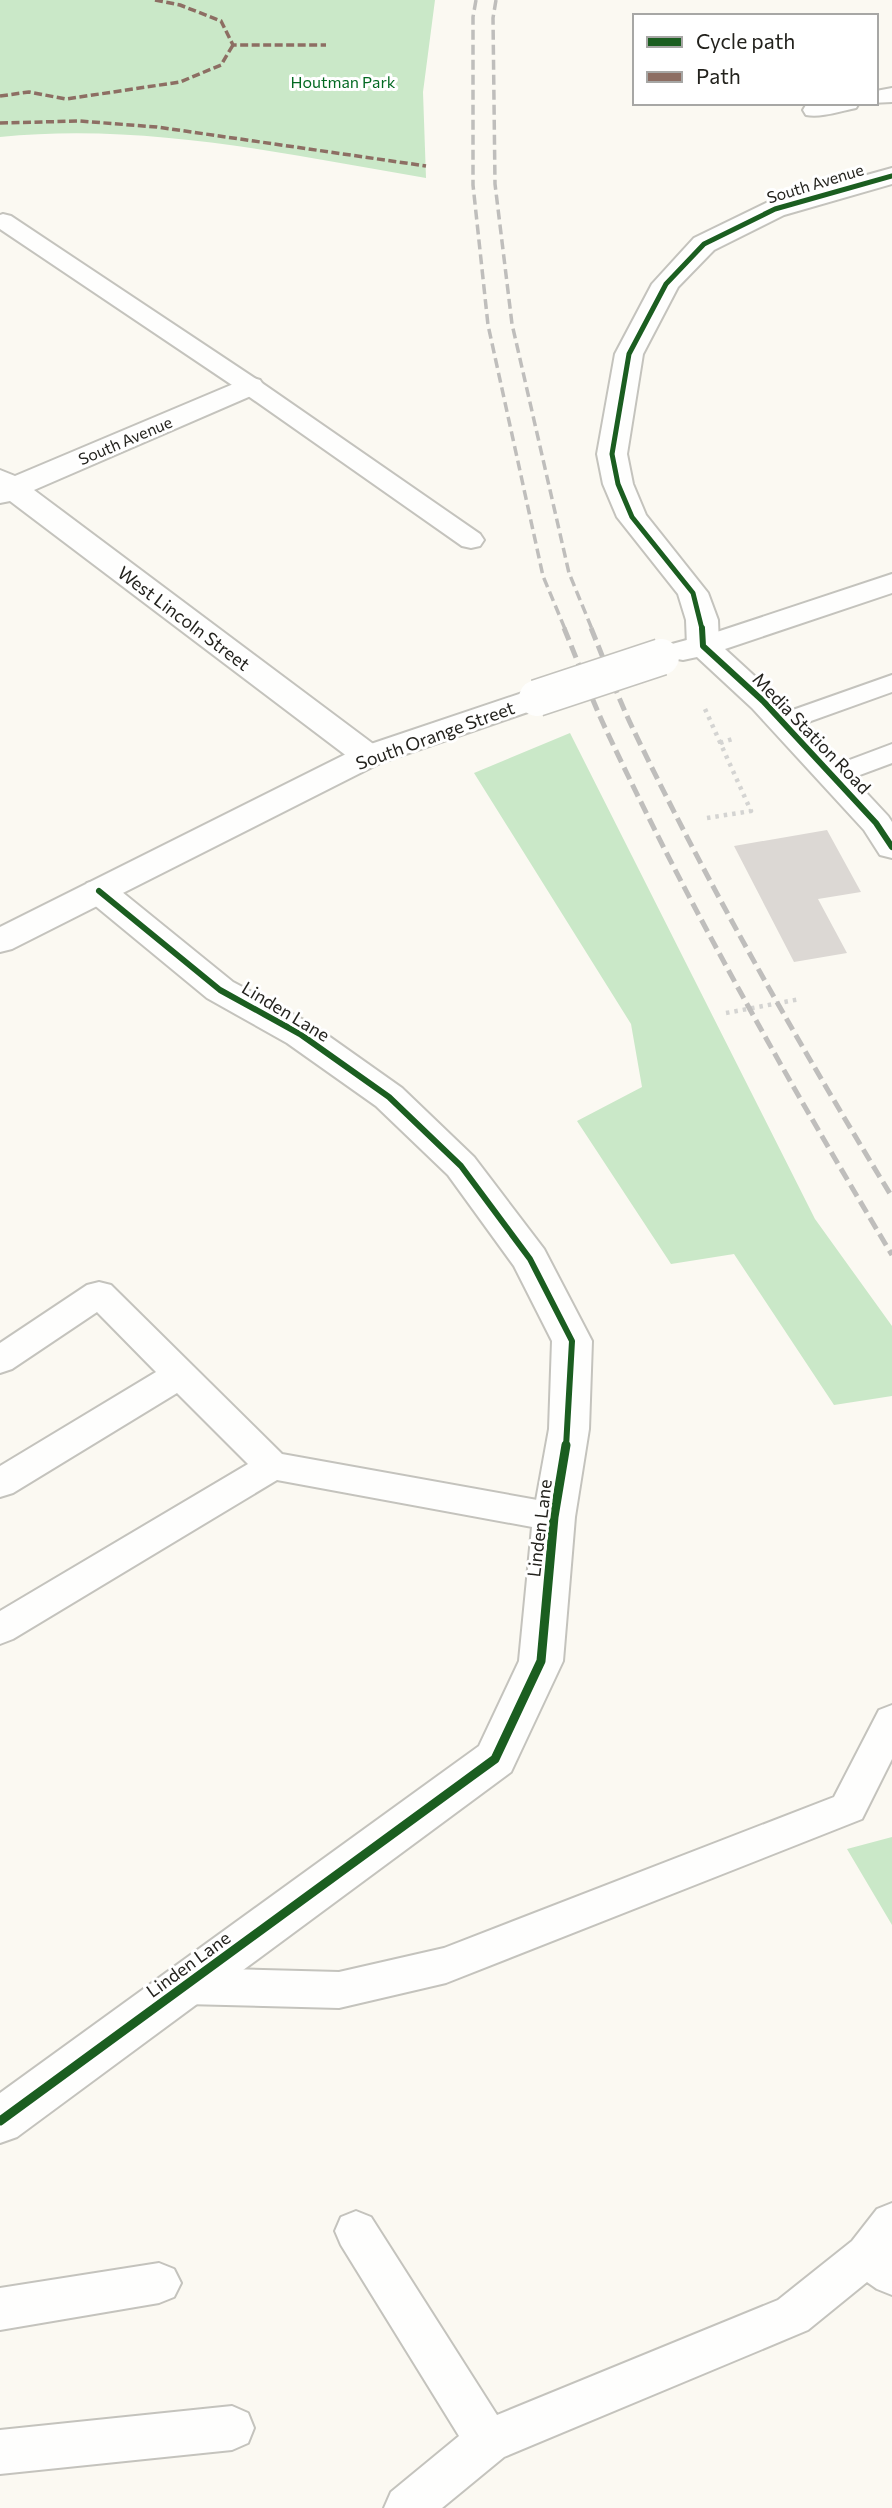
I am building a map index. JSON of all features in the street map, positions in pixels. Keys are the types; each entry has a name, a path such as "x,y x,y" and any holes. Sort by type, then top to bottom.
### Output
{"street":[{"name":"South Avenue","path":"703,646 702,620 693,593 632,517 618,484 612,454 629,354 666,284 704,244 775,208 892,176"},
{"name":"South Avenue","path":"4,487 250,386"},
{"name":"West Lincoln Street","path":"4,487 368,756"},
{"name":"South Orange Street","path":"0,941 368,756 661,657 703,646 892,583"},
{"name":"Media Station Road","path":"703,646 783,723 833,776 876,823 892,847"},
{"name":"Linden Lane","path":"0,2121 495,1759 541,1661 554,1517 569,1429 572,1341 530,1259 461,1166 389,1097 300,1034 220,990 99,891"}],"lane":[{"path":"814,110 838,105"},
{"path":"3,221 250,386 471,540"},
{"path":"783,723 892,684"},
{"path":"833,776 892,753"},
{"path":"0,1360 99,1294 272,1465 554,1517"},
{"path":"0,1483 180,1374"},
{"path":"0,1629 272,1465"},
{"path":"185,1986 340,1990 446,1965 848,1808 892,1721"},
{"path":"356,2231 488,2441"},
{"path":"407,2508 488,2441 793,2315 884,2251"},
{"path":"0,2309 159,2283"},
{"path":"0,2452 232,2428"}],"path":[{"path":"704,705 751,811 707,818"},
{"path":"726,1013 800,999"}],"green space":[{"name":"Houtman Park","path":"0,0 435,0 423,92 426,178 267,151 161,137 54,133 0,137"},
{"path":"570,733 815,1219 892,1326 892,1396 834,1405 734,1254 671,1264 577,1121 642,1087 631,1024 474,773"},
{"path":"892,1837 892,1925 847,1849"}],"building":[{"path":"827,830 861,892 818,899 847,953 794,962 734,846"}],"railway":[{"path":"476,0 473,17 473,185 488,325 543,576 565,629"},
{"path":"496,0 493,18 495,184 512,324 569,573 592,629"},
{"path":"564,628 603,723 674,868 780,1063 892,1255"},
{"path":"591,628 628,718 725,909 892,1197"}],"marked path":[{"path":"155,0 180,5 221,21 233,45 326,45"},
{"path":"0,96 29,92 66,99 180,82 221,65 233,45"},
{"path":"0,123 79,121 157,127 426,166"}],"cycle path":[{"path":"892,176 775,209 704,244 666,284 629,354 612,454 618,484 632,517 693,593 702,620 703,646 763,701 876,823 892,847"},
{"path":"0,2121 495,1759 541,1661 554,1517 569,1429 572,1341 530,1259 461,1166 389,1097 300,1034 220,990 99,891"}]}
